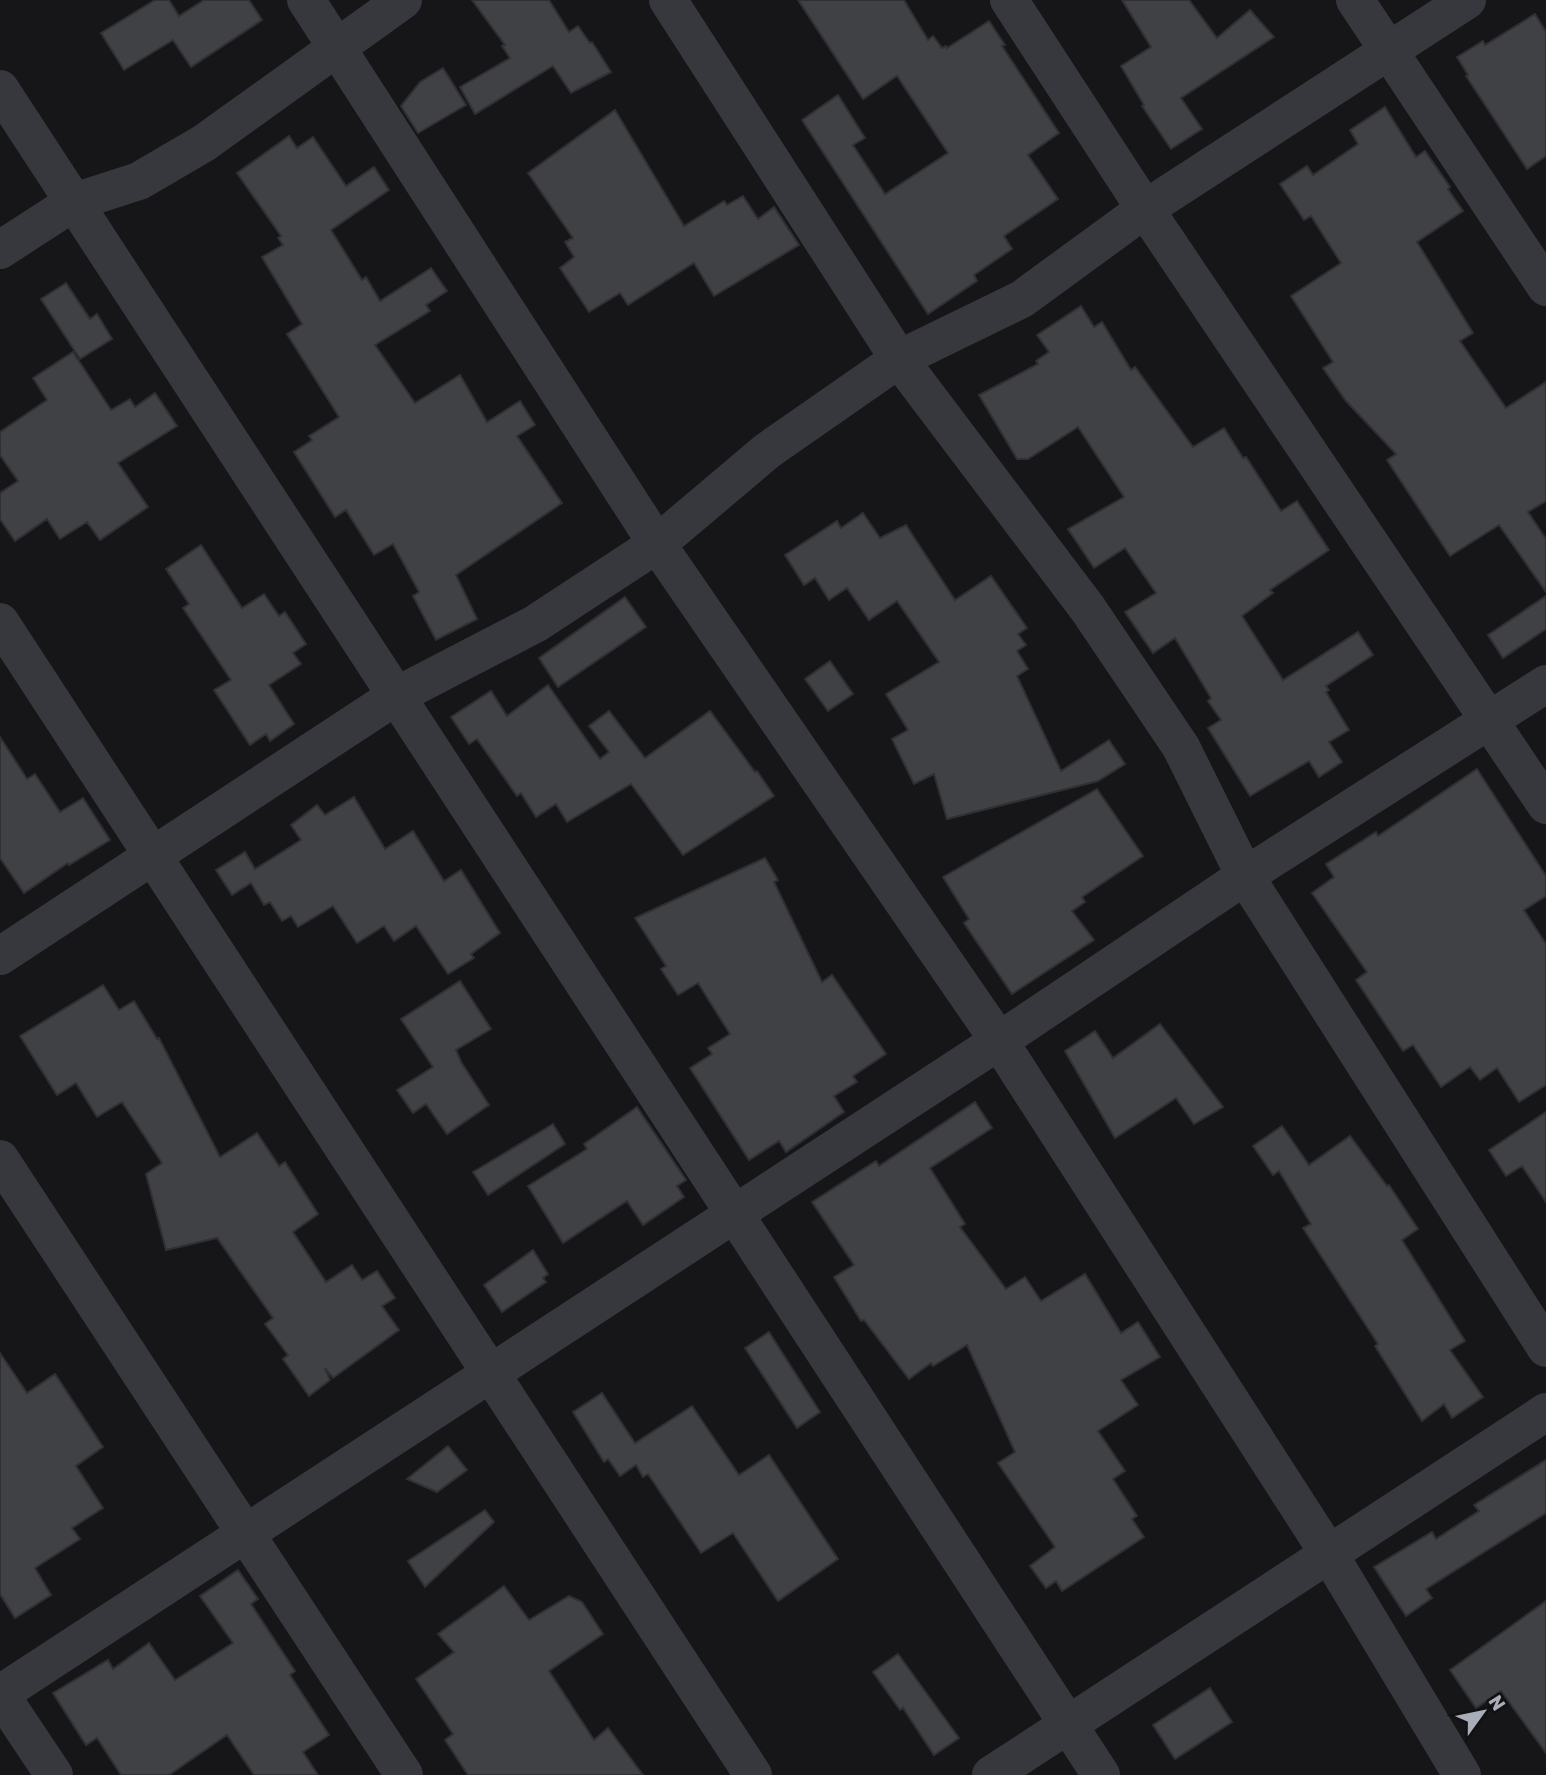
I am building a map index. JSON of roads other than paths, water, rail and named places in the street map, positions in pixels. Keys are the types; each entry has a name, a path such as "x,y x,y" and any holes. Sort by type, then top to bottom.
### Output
{"street":[{"path":"306,0 657,544 999,1041 1329,1554 1462,1775"},
{"path":"0,250 74,202 139,181 204,144 403,0"},
{"path":"668,0 899,359 1088,609 1181,747 1245,876 1546,1348"},
{"path":"1009,0 1145,209 1546,806"},
{"path":"1355,0 1546,287"},
{"path":"0,956 396,695 535,624 657,544 767,451 899,359 1022,299 1145,209 1467,0"},
{"path":"0,89 1101,1775"},
{"path":"0,622 753,1775"},
{"path":"54,1775 0,1694 999,1041 1245,876 1546,684"},
{"path":"0,1159 404,1775"},
{"path":"991,1775 1546,1412"}]}
